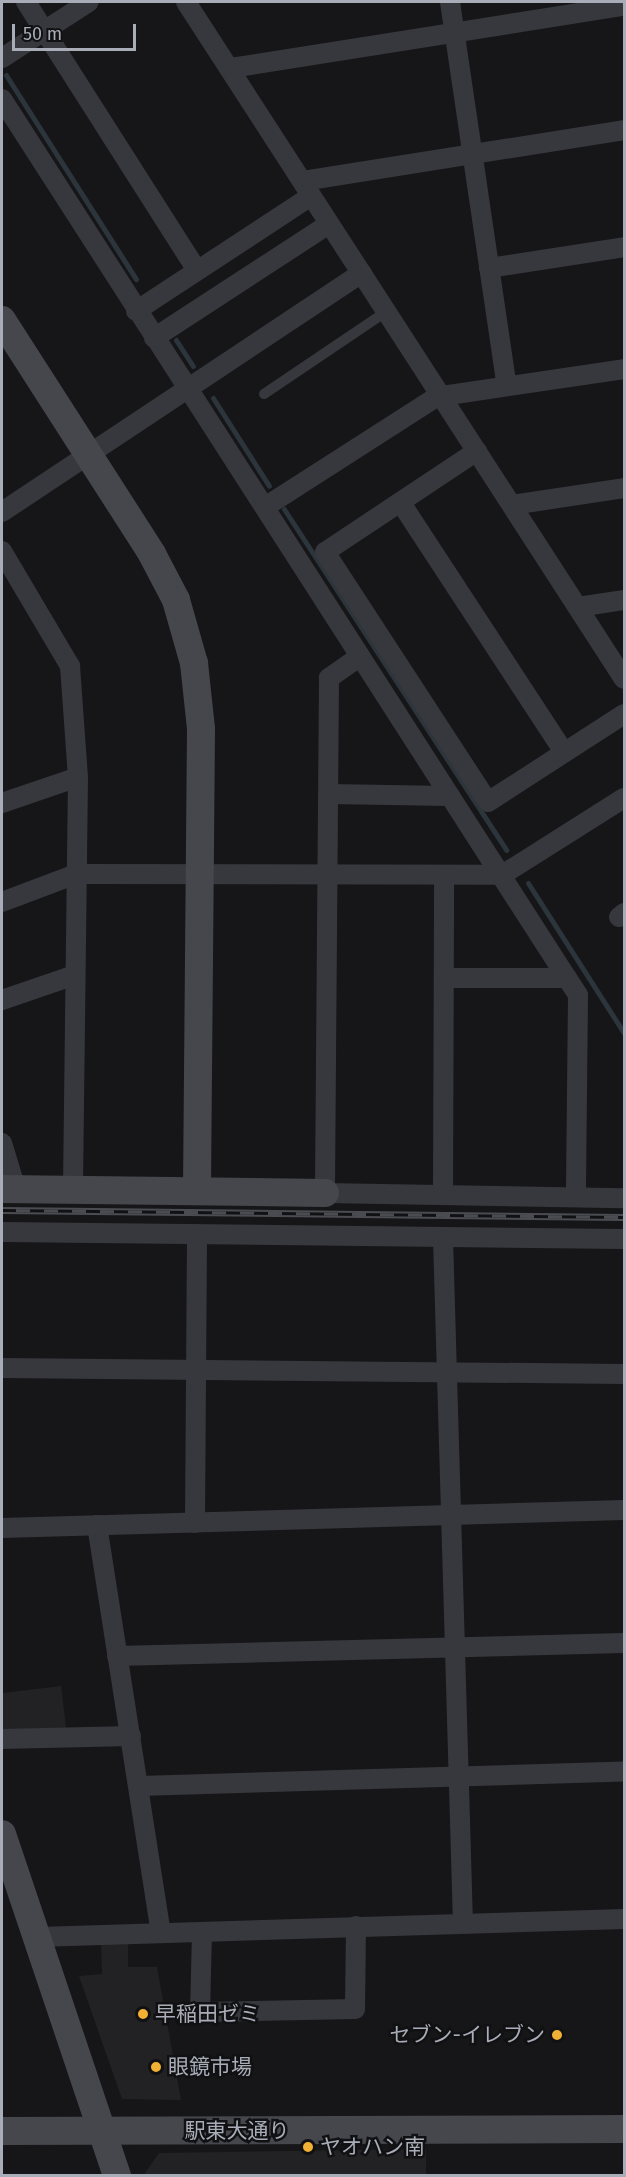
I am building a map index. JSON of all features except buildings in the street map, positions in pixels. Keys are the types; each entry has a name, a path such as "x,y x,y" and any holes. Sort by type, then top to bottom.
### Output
{"street":[{"path":"26,2 197,270"},
{"path":"2,58 90,2"},
{"path":"186,2 231,68 329,224 442,395 624,680"},
{"path":"450,2 507,386"},
{"path":"231,68 624,6"},
{"path":"2,99 136,311 265,507 359,657 578,995 576,1197"},
{"path":"136,311 197,270 307,188 473,154 624,130"},
{"path":"154,339 329,224"},
{"path":"489,268 624,247"},
{"path":"2,512 362,273"},
{"path":"2,320 152,554 176,600 194,663 201,729 197,1190"},
{"path":"265,507 442,395 624,369"},
{"path":"477,451 325,552 488,802 624,714"},
{"path":"512,506 624,488"},
{"path":"401,503 564,752"},
{"path":"2,551 70,666 78,777 73,1190"},
{"path":"578,607 624,600"},
{"path":"325,1193 329,678 359,657"},
{"path":"2,803 78,777"},
{"path":"328,794 450,796"},
{"path":"2,902 76,874 502,875 624,798"},
{"path":"443,1194 444,875"},
{"path":"2,1000 75,975"},
{"path":"445,978 567,978"},
{"path":"2,1143 9,1189 624,1197"},
{"path":"2,1232 624,1239"},
{"path":"195,1522 197,1234"},
{"path":"443,1238 449,1515 463,1923"},
{"path":"2,1368 624,1374"},
{"path":"2,1527 624,1510"},
{"path":"97,1525 161,1933"},
{"path":"117,1656 624,1643"},
{"path":"2,1739 131,1736"},
{"path":"139,1786 624,1772"},
{"path":"2,1834 117,2175"},
{"path":"38,1937 624,1919"},
{"path":"202,1932 200,2012 355,2009 356,1926"},
{"name":"駅東大通り","path":"2,2131 624,2129"}],"lane":[{"path":"264,394 387,311"}],"shaded area":[{"path":"61,1686 67,1735 2,1736 2,1693"},
{"path":"128,1939 128,1967 157,1967 181,2100 122,2099 79,1976 102,1974 101,1940"},
{"path":"426,2149 426,2175 146,2176 145,2173 159,2153"}],"waterway":[{"path":"6,75 136,279"},
{"path":"176,340 193,366"},
{"path":"213,398 269,486"},
{"path":"284,509 506,850"},
{"path":"528,883 624,1033"}],"railway":[{"path":"2,1210 624,1217"}],"place":[{"name":"早稲田ゼミ","path":"143,2014"},
{"name":"セブン-イレブン","path":"557,2035"},
{"name":"眼鏡市場","path":"156,2067"},
{"name":"ヤオハン南","path":"308,2147"}]}
